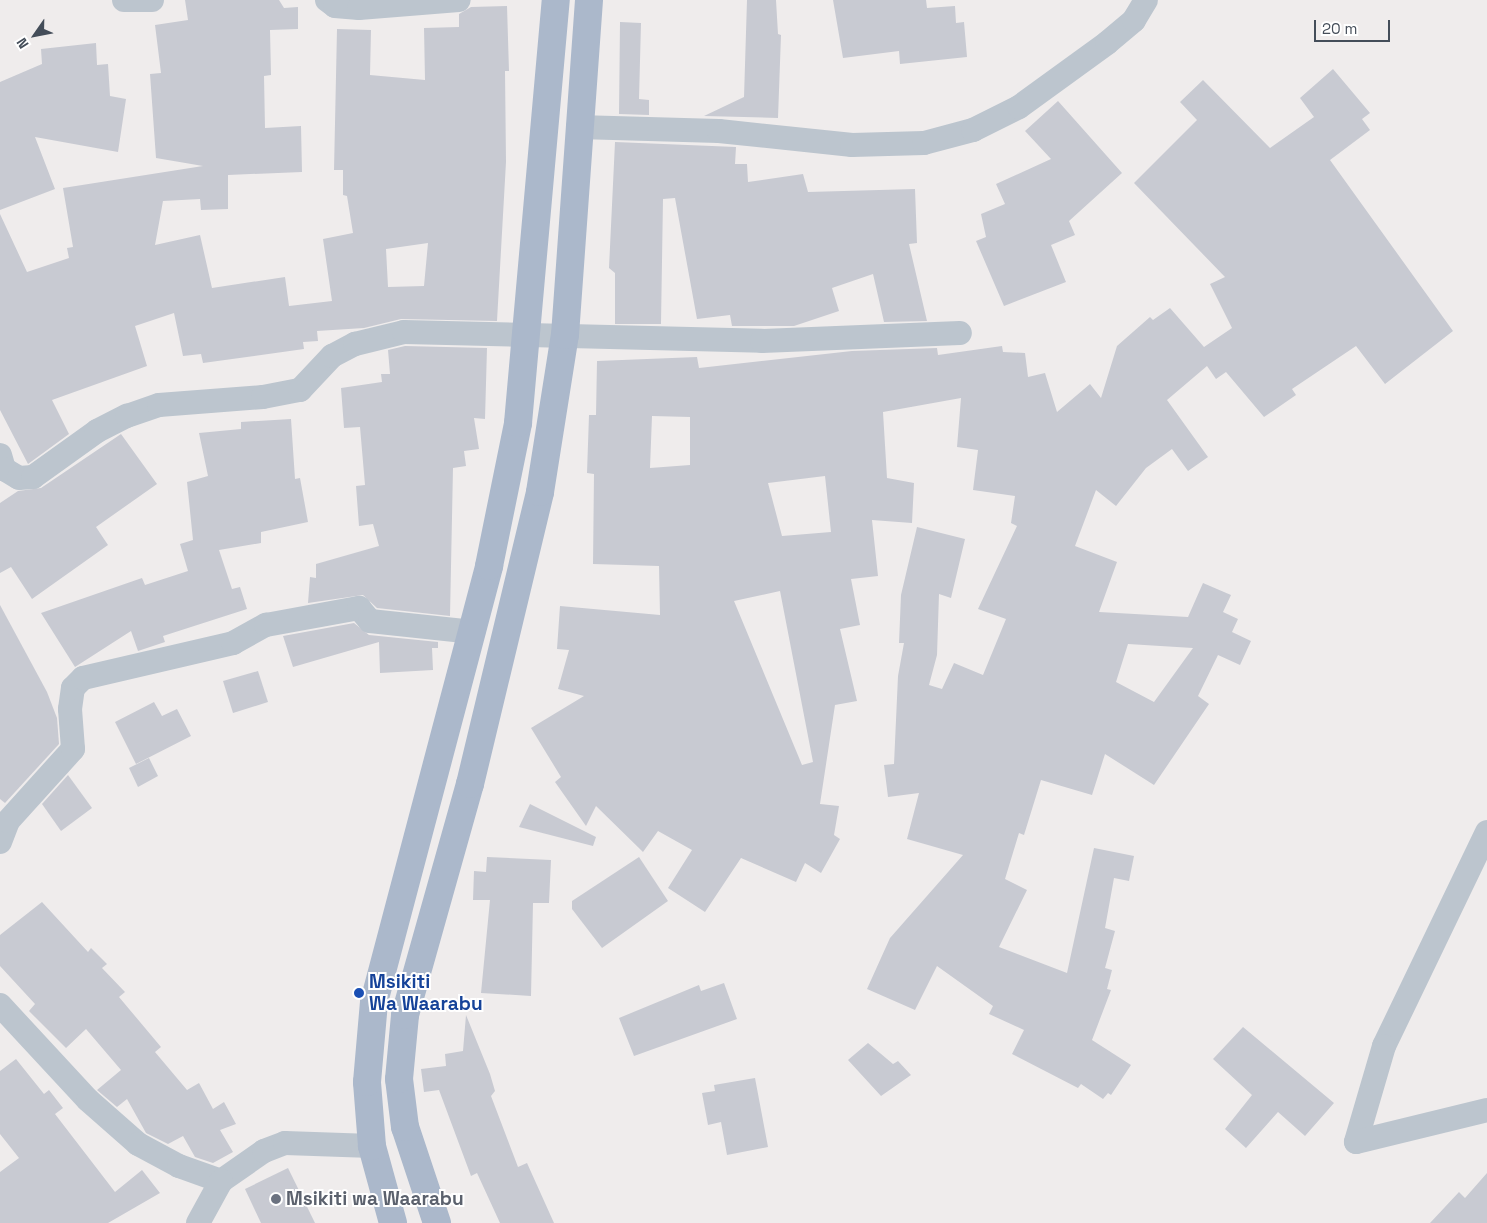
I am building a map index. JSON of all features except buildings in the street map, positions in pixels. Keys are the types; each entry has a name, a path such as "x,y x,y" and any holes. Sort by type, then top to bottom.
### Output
{"main road":[{"path":"393,1223 372,1146 367,1082 374,1002 473,632 518,422 556,0"},
{"path":"437,1223 405,1128 398,1079 405,1015 514,610 540,492 565,335 578,127 589,0"}],"street":[{"path":"124,0 152,0"},
{"path":"328,0 335,6 359,8 459,0"},
{"path":"578,127 719,131 852,145 924,143 973,130 1019,107 1128,26 1146,0"},
{"path":"0,455 4,469 19,478 33,477 97,431 159,405 263,397 300,390 332,356 355,344 404,332 527,333 762,341 960,333"},
{"path":"0,842 8,821 73,748 70,709 73,688 83,678 232,643 266,625 359,608 370,621 473,632"},
{"path":"1487,832 1384,1046 1356,1142 1487,1110"},
{"path":"0,1005 88,1100 138,1144 221,1180"},
{"path":"198,1223 221,1180 264,1151 285,1143 372,1146"}],"place":[{"name":"Msikiti Wa Waarabu","path":"359,993"},
{"name":"Msikiti wa Waarabu","path":"276,1199"}]}
